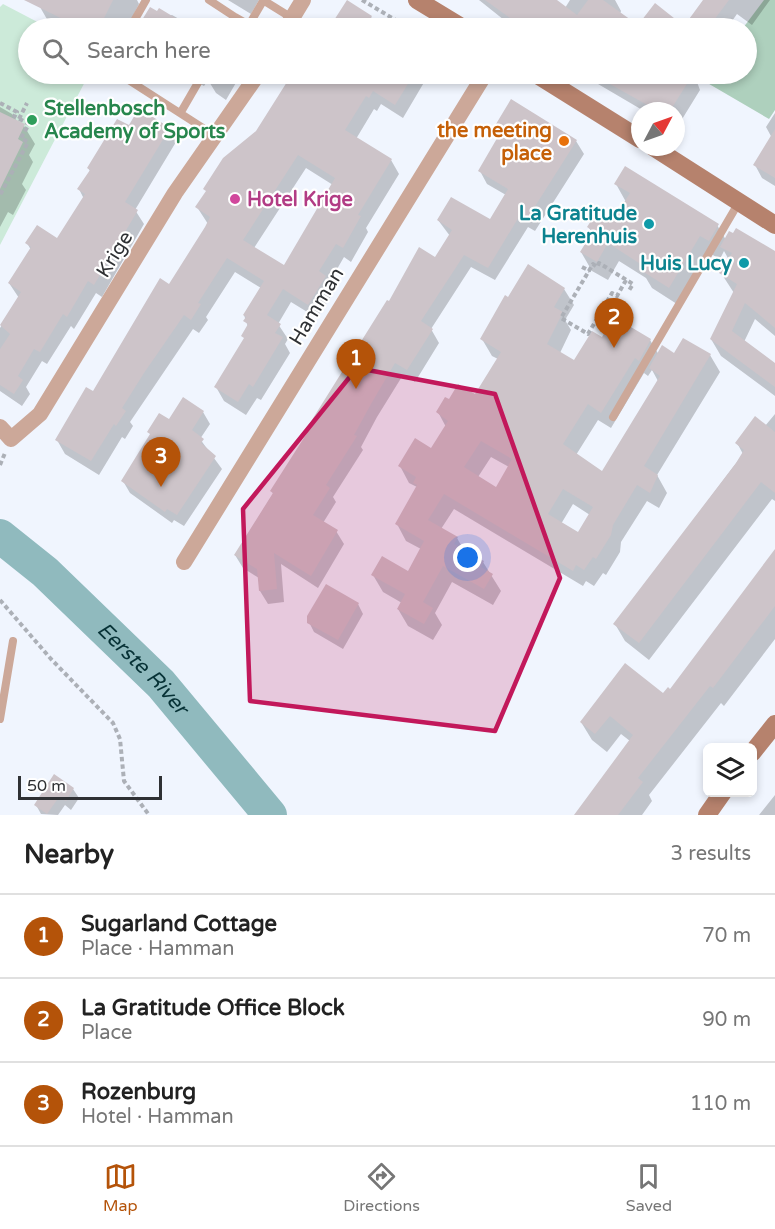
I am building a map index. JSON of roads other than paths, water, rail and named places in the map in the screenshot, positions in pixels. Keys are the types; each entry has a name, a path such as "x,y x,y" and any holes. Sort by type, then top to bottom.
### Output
{"street":[{"path":"292,18 303,0"},
{"path":"417,0 447,18"},
{"name":"Krige","path":"0,427 11,439 40,414 214,135 241,102 252,84"},
{"name":"Hamman","path":"184,562 479,84"},
{"path":"552,84 631,132"},
{"path":"667,156 775,225"},
{"path":"757,748 775,724"},
{"path":"707,815 720,797"}],"lane":[{"path":"136,18 146,0"},
{"path":"209,0 235,17"},
{"path":"253,18 263,0 283,18"},
{"path":"135,84 214,135"},
{"path":"181,112 196,84"},
{"path":"613,417 739,201"},
{"path":"0,719 14,641"}],"waterway":[{"name":"Eerste River","path":"0,536 45,572 161,684 270,815"}],"place":[{"name":"Stellenbosch Academy of Sports","path":"32,120"},
{"name":"the meeting place","path":"564,141"},
{"name":"Hotel Krige","path":"235,199"},
{"name":"La Gratitude Herenhuis","path":"649,224"},
{"name":"Huis Lucy","path":"744,263"},
{"name":"La Gratitude Office Block","path":"614,348"},
{"name":"Sugarland Cottage","path":"356,389"},
{"name":"Rozenburg","path":"161,487"}]}
